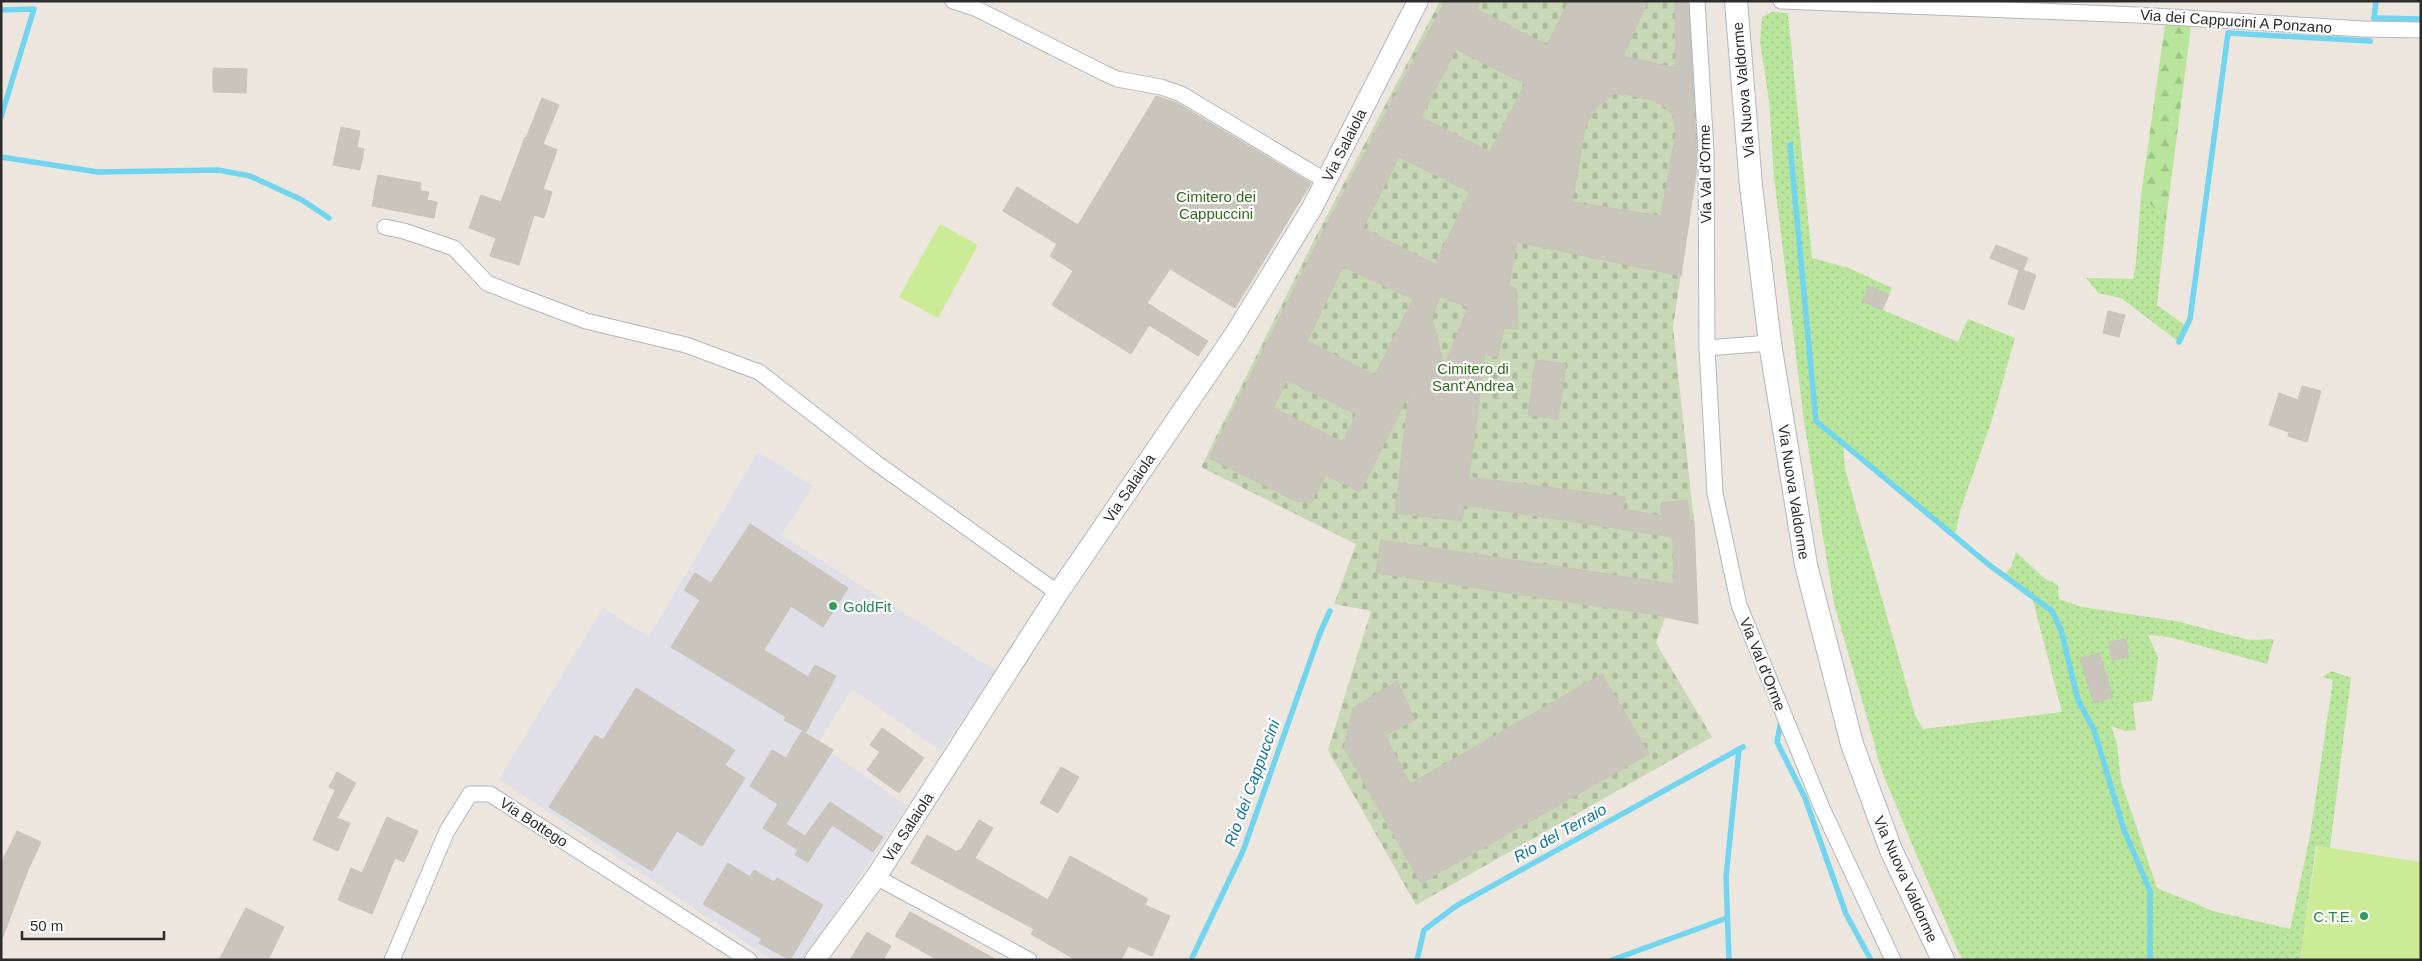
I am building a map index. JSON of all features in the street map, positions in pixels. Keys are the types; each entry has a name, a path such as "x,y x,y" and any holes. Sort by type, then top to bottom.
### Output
{"main road":[{"name":"Via Nuova Valdorme","path":"1736,1 1752,186 1770,343 1806,565 1852,744 1891,850 1943,960"}],"street":[{"path":"953,1 977,9 1117,79 1161,87 1181,94 1326,181"},
{"name":"Via Salaiola","path":"815,960 876,877 1058,593 1235,334 1326,181 1418,1"},
{"name":"Via Val d'Orme","path":"1697,1 1706,151 1707,348 1715,494 1739,605 1822,808 1893,960"},
{"name":"Via dei Cappucini A Ponzano","path":"1781,1 2138,15 2363,29 2421,30"},
{"path":"385,228 404,231 454,248 488,283 522,297 586,321 686,345 759,372 875,462 1058,593"},
{"path":"1707,348 1770,343"},
{"name":"Via Bottego","path":"392,960 447,831 470,794 490,794 749,960"},
{"path":"876,877 1029,960"}],"shaded area":[{"path":"758,452 813,486 781,535 996,671 941,751 852,689 818,743 907,806 804,960 772,960 499,779 603,608 649,637"}],"green space":[{"name":"Cimitero di Sant'Andrea","path":"1440,1 1692,1 1699,152 1673,327 1694,521 1698,624 1665,618 1656,643 1712,737 1416,905 1328,750 1371,611 1334,604 1356,544 1201,467 1313,242"},
{"path":"1772,12 1788,13 1812,258 1849,268 1892,288 1889,295 1869,286 1862,301 1958,342 1968,319 2015,338 1991,423 1960,511 1955,536 1843,444 1845,469 1915,715 1923,729 2062,712 2032,597 2003,576 2011,567 2016,552 2044,578 2058,585 2059,599 2082,607 2176,621 2249,640 2274,639 2267,664 2169,637 2148,635 2158,658 2152,701 2133,703 2136,730 2125,731 2111,726 2117,744 2121,781 2157,888 2213,911 2290,929 2310,836 2333,680 2322,677 2332,671 2351,678 2330,848 2316,846 2300,960 1962,960 1881,767 1834,604 1804,421 1774,177 1769,100 1760,42 1762,17"},
{"path":"2166,18 2192,19 2166,220 2141,195"},
{"path":"2141,195 2166,220 2157,305 2186,326 2179,342 2121,298 2098,293 2086,278 2133,279"},
{"path":"940,224 978,245 938,318 899,297"},
{"name":"C.T.E.","path":"2317,846 2421,862 2421,960 2300,960"}],"building":[{"path":"1445,1 1480,1 1476,9 1547,45 1569,1 1648,1 1623,56 1676,68 1675,1 1688,1 1697,167 1681,276 1517,242 1509,285 1516,289 1518,329 1504,328 1498,357 1485,354 1469,477 1625,497 1623,509 1662,516 1661,503 1687,500 1690,520 1694,521 1698,624 1657,615 1376,573 1381,540 1674,584 1673,537 1464,505 1462,521 1395,513 1409,394 1360,492 1326,475 1311,503 1296,501 1209,458 1312,253","holes":["1456,49 1525,84 1490,152 1421,117","1614,94 1624,94 1652,100 1665,107 1673,116 1676,132 1661,216 1572,202 1585,128 1599,105","1399,157 1470,192 1435,264 1363,228","1343,267 1413,299 1375,375 1307,341","1440,297 1468,307 1444,367 1432,317","1287,380 1356,414 1343,442 1273,408"]},
{"path":"213,68 247,69 246,93 213,92"},
{"name":"Cimitero dei Cappuccini","path":"1156,96 1177,103 1311,183 1235,308 1170,269 1147,303 1208,341 1198,356 1149,325 1131,354 1052,305 1073,271 1050,256 1057,244 1003,211 1017,187 1078,225"},
{"path":"542,98 559,105 543,144 557,150 543,189 552,192 544,218 534,215 519,265 490,256 496,238 469,228 481,195 501,202 525,137"},
{"path":"341,127 360,131 357,147 364,149 360,170 333,165"},
{"path":"378,175 421,183 420,191 429,192 427,200 437,202 434,218 372,206"},
{"path":"1996,245 2028,258 2023,270 2036,275 2024,310 2008,304 2019,270 1990,258"},
{"path":"1869,286 1889,295 1882,310 1862,301"},
{"path":"2108,311 2125,315 2119,337 2103,333"},
{"path":"1536,360 1566,364 1558,419 1528,415"},
{"path":"2302,386 2321,391 2307,442 2288,436 2289,432 2269,425 2279,393 2298,400"},
{"path":"750,524 848,588 823,627 791,606 764,650 808,677 815,665 836,676 806,732 784,720 786,717 671,647 700,600 684,590 695,573 711,583"},
{"path":"2126,639 2129,657 2112,660 2109,642"},
{"path":"2099,653 2113,697 2094,703 2080,659"},
{"path":"1602,674 1649,754 1421,883 1344,748 1353,708 1397,681 1415,720 1385,735 1410,784"},
{"path":"636,688 735,750 725,765 745,778 702,846 677,831 652,871 549,807 595,735 603,740"},
{"path":"882,728 924,758 899,793 867,770 880,752 870,745"},
{"path":"802,731 833,750 786,824 805,836 830,802 883,837 873,852 832,825 808,862 795,855 798,850 763,828 778,804 750,786 772,750 786,758"},
{"path":"1061,767 1079,777 1058,813 1040,803"},
{"path":"337,772 356,783 337,818 350,823 338,851 313,840 335,790 329,787"},
{"path":"387,817 418,831 404,862 395,858 372,914 338,900 351,868 362,873"},
{"path":"979,820 993,828 975,858 1048,900 1070,856 1148,899 1145,905 1170,916 1152,956 1128,946 1121,960 1076,960 1031,934 1034,929 911,863 927,835 957,852 958,850 960,851"},
{"path":"17,831 41,842 28,870 2,939 1,864"},
{"path":"728,863 750,877 754,870 774,882 777,878 823,905 790,960 759,943 762,939 703,904"},
{"path":"246,908 284,927 268,960 219,960"},
{"path":"910,912 997,960 938,960 895,936"},
{"path":"867,932 891,946 883,960 850,960"}],"waterway":[{"path":"2374,19 2376,1"},
{"path":"1,10 34,9 1,117"},
{"path":"2374,18 2421,19"},
{"path":"2179,342 2190,319 2228,33 2370,41"},
{"path":"1790,145 1816,421 1988,564 2052,611 2061,630 2078,700 2094,730 2124,830 2150,891 2150,960"},
{"path":"1,157 98,172 218,170 250,176 302,200 329,218"},
{"name":"Rio dei Cappuccini","path":"1191,960 1243,851 1320,633 1330,611"},
{"path":"1781,721 1777,742 1805,798 1846,914 1871,960"},
{"name":"Rio del Terraio","path":"1417,960 1424,930 1456,906 1743,747"},
{"path":"1729,960 1726,877 1739,749"},
{"path":"1612,960 1727,918"}],"place":[{"name":"GoldFit","path":"833,606"},
{"name":"C.T.E.","path":"2364,916"}]}
